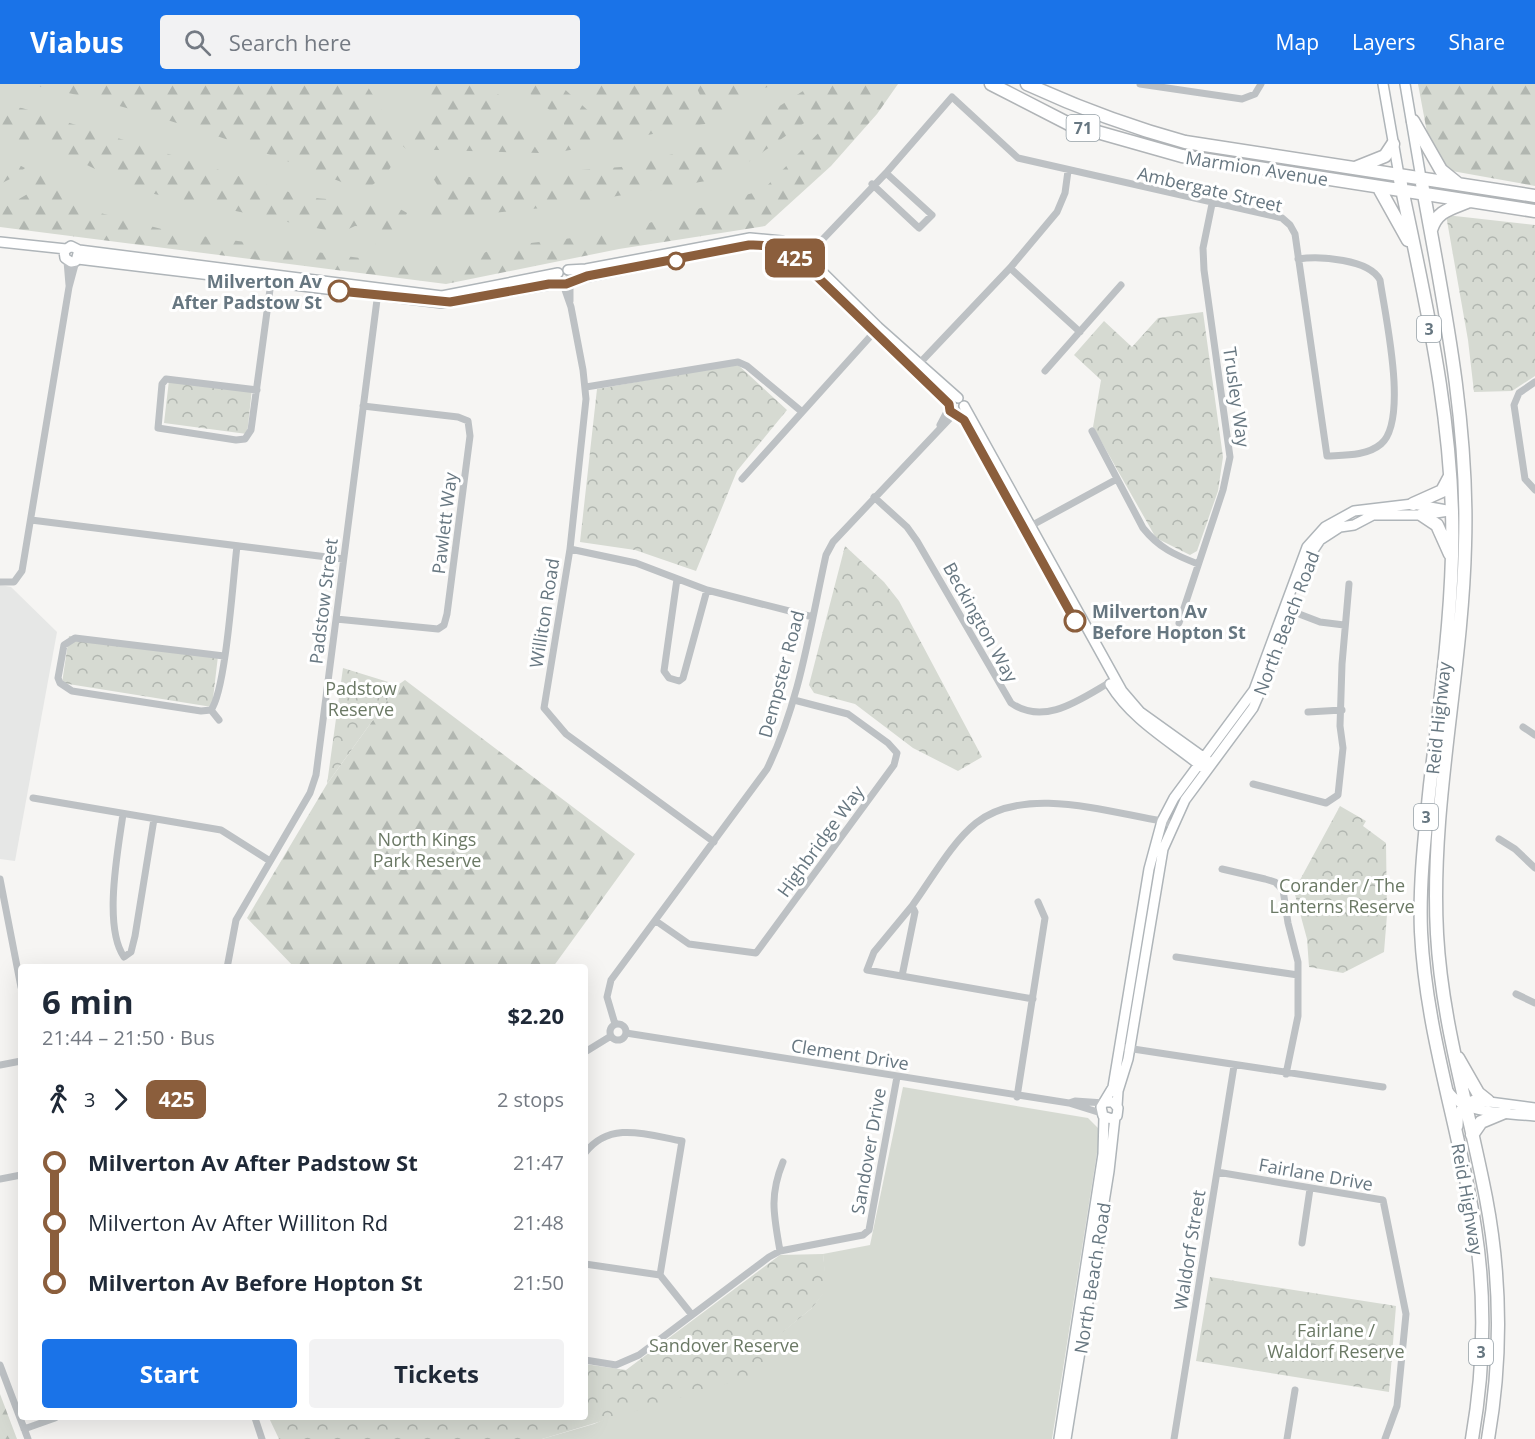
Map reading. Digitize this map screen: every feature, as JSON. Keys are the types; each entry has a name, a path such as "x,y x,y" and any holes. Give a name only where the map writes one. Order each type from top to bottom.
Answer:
{"highway":[{"name":"Marmion Avenue","path":"991,84 1069,124 1182,156 1535,211"},
{"name":"Marmion Avenue","path":"1027,84 1075,106 1130,126 1185,142 1535,196"},
{"path":"1413,121 1441,170 1459,184"},
{"path":"1354,168 1385,156 1393,144"},
{"name":"Reid Highway","path":"1400,175 1448,441 1451,475 1452,557 1447,635 1422,858 1421,931 1427,999 1476,1231 1482,1290 1481,1362 1472,1439"},
{"name":"Reid Highway","path":"1421,178 1458,396 1464,456 1465,546 1461,623 1437,878 1439,961 1451,1047 1468,1104 1496,1266 1497,1365 1488,1439"},
{"path":"1379,188 1415,253"},
{"path":"1431,232 1435,218 1440,213 1468,201"},
{"path":"1464,456 1457,498 1452,511 1465,546"},
{"path":"1413,504 1442,491 1451,475"},
{"path":"1422,515 1437,525 1452,557"},
{"path":"1451,1047 1478,1093 1488,1101"},
{"path":"1472,1135 1484,1119 1505,1112"}],"main road":[{"path":"1383,84 1400,175"},
{"path":"1405,84 1421,178"},
{"path":"565,281 572,273 568,270 586,269 750,238 782,241 917,366 961,402 1112,681 1140,712 1205,764"},
{"path":"0,242 72,256"},
{"path":"0,248 450,302 756,245 774,246 804,259"},
{"path":"917,366 952,410 966,423 1029,527"},
{"path":"952,410 962,411 961,402"},
{"path":"952,410 961,402"},
{"name":"North Beach Road","path":"1286,609 1301,556 1312,539 1325,526 1354,511 1413,504 1452,511"},
{"name":"North Beach Road","path":"1059,1439 1103,1154 1103,1115 1125,1048 1149,868 1162,821 1205,764 1254,690 1308,558 1326,534 1373,515 1422,515 1452,511"},
{"name":"North Beach Road","path":"1066,1439 1109,1171 1115,1118 1119,1111 1118,1091 1160,861 1172,825 1205,764"},
{"path":"1444,1086 1455,1100 1505,1112 1535,1116"},
{"path":"1458,1144 1458,1117 1468,1104 1488,1101 1535,1108"},
{"path":"1106,1102 1113,1102 1117,1106"},
{"path":"1103,1115 1115,1118"}],"street":[{"path":"1140,84 1242,99 1255,94 1261,84"},
{"name":"Ambergate Street","path":"886,173 952,97 1018,158 1212,204 1282,218 1295,234 1327,456 1369,451 1382,443 1391,429 1395,382 1380,280 1370,268 1329,258 1299,259"},
{"path":"917,366 1010,268 1057,212 1065,193 1068,171"},
{"path":"804,259 872,184 886,173 932,215 919,228 872,184"},
{"name":"Trusley Way","path":"1179,623 1223,490 1230,457 1204,270 1203,248 1212,204"},
{"path":"0,582 14,582 22,571 69,287 72,256"},
{"path":"1010,268 1080,332"},
{"path":"257,390 166,379 162,384 158,428 228,439 245,439 251,430 257,390 272,279"},
{"name":"Williton Road","path":"565,281 586,387 570,549 544,708 566,734 714,842"},
{"path":"1045,371 1121,285"},
{"name":"Padstow Street","path":"228,964 236,920 310,793 316,775 378,292"},
{"path":"742,479 876,329"},
{"path":"586,387 738,362 747,366 801,411"},
{"path":"1535,382 1519,393 1514,405 1524,479 1535,490"},
{"name":"Pawlett Way","path":"336,619 438,629 444,625 458,534 470,436 468,421 458,417 363,406"},
{"name":"Dempster Road","path":"615,1024 607,997 611,980 767,769 794,700 826,555 833,542 952,410"},
{"path":"1092,430 1143,528 1153,541 1169,553 1198,564"},
{"path":"1029,527 1117,479"},
{"name":"Beckington Way","path":"874,497 907,526 917,541 1011,703 1028,712 1054,711 1112,681"},
{"path":"31,519 343,559"},
{"path":"212,710 217,702 237,546"},
{"path":"570,549 636,562 707,590 813,617"},
{"path":"677,579 664,671 669,678 679,681 683,678 707,590"},
{"path":"1253,784 1316,802 1326,803 1335,799 1340,783 1343,748 1340,726 1344,625 1349,584"},
{"path":"1286,609 1320,622 1344,625"},
{"path":"212,710 201,711 72,691 60,683 62,651 68,640 83,638 224,656"},
{"name":"Highbridge Way","path":"656,921 689,944 756,952 894,765 897,753 888,742 848,714 794,700"},
{"path":"212,710 219,720"},
{"path":"1308,712 1342,710"},
{"path":"1522,727 1535,735"},
{"path":"33,798 221,831 270,861"},
{"path":"1033,999 867,970 874,952 912,906 967,832 988,815 1011,805 1053,804 1162,821 1172,825"},
{"path":"123,814 112,896 119,948 124,957 131,952 135,936 153,819"},
{"path":"1499,839 1515,849 1535,868"},
{"path":"1222,869 1275,882 1283,890 1288,923 1298,962 1298,1016 1286,1074"},
{"path":"0,879 18,972"},
{"path":"1017,1097 1045,918 1038,902"},
{"path":"902,976 915,912 912,906"},
{"path":"1176,957 1298,975"},
{"path":"1516,994 1535,1003"},
{"path":"611,1036 610,1031 615,1024 622,1024 626,1033"},
{"name":"Clement Drive","path":"588,1050 611,1036 620,1040 626,1033 1017,1097 1069,1103 1106,1102"},
{"path":"1125,1048 1383,1088"},
{"path":"0,1065 18,1062"},
{"name":"Waldorf Street","path":"1174,1439 1234,1066"},
{"name":"Sandover Drive","path":"588,1360 616,1365 639,1355 780,1251 863,1235 869,1230 897,1077"},
{"name":"Clement Drive","path":"1069,1103 1103,1115"},
{"path":"588,1151 613,1134 625,1130 682,1141 660,1275"},
{"path":"780,1251 772,1200 783,1162"},
{"name":"Fairlane Drive","path":"1217,1172 1383,1200 1406,1314 1397,1406 1385,1439"},
{"path":"0,1179 18,1176"},
{"path":"1302,1244 1310,1189"},
{"path":"588,1264 660,1275 692,1315"},
{"path":"0,1365 18,1413"},
{"path":"1287,1439 1295,1390"},
{"path":"21,1420 28,1439"},
{"path":"24,1429 49,1420"},
{"path":"256,1420 262,1439"}],"shaded area":[{"path":"0,585 11,587 57,632 15,861 0,859"}],"green space":[{"path":"0,84 883,84 763,213 446,277 0,219"},
{"path":"28,84 366,84 382,111 391,133 394,143 392,164 384,176 364,191 199,130 114,104"},
{"path":"420,84 479,84 503,97 539,153 406,149 395,138 434,103"},
{"path":"518,84 559,84 594,116 604,109 603,103 582,84 681,84 688,102 699,108 704,104 695,84 800,84 787,92 772,86 760,89 715,122 549,154 543,144 543,138 553,129 564,129 564,122"},
{"path":"814,84 860,84 750,161 706,181 552,207 440,218 429,223 418,218 414,213 416,206 426,200 439,199 443,194 433,178 433,173 438,170 474,178 621,167 725,141"},
{"path":"866,84 898,84 877,114 831,166 765,226 619,249 446,284 0,227 0,206 5,207 31,192 35,174 47,169 58,174 71,197 85,209 173,232 367,259 450,267 498,247 614,233 763,190"},
{"path":"1418,84 1535,84 1535,186 1452,171 1441,162 1429,143"},
{"path":"0,106 22,108 302,196 386,205 407,213 392,245 381,248 376,245 374,227 355,226 340,233 140,191 44,144 0,141"},
{"path":"0,155 25,168 16,176 0,184"},
{"path":"1446,215 1535,225 1535,376 1512,391 1474,392 1468,340"},
{"path":"1203,312 1223,457 1218,491 1197,551 1190,555 1156,538 1093,427 1101,380 1074,355 1104,321 1132,347 1158,318"},
{"path":"737,364 787,410 737,471 696,571 635,550 580,542 597,389"},
{"path":"169,380 252,389 247,434 164,423"},
{"path":"845,546 884,582 899,601 982,757 958,771 913,748 855,704 814,693 809,685"},
{"path":"69,636 218,656 212,707 62,683"},
{"name":"Padstow Reserve","path":"343,668 398,685 327,784"},
{"name":"North Kings Park Reserve","path":"405,680 635,854 555,964 291,964 247,918 327,784 398,685"},
{"name":"Corander / The Lanterns Reserve","path":"1340,806 1366,821 1363,826 1386,843 1387,915 1384,952 1343,973 1309,967 1307,939 1294,891"},
{"path":"903,1087 1088,1118 1098,1128 1099,1140 1052,1439 542,1439 594,1424 765,1346 812,1308 826,1289 823,1254 870,1245"},
{"name":"Sandover Reserve","path":"823,1254 827,1289 812,1308 766,1346 765,1372 542,1439 279,1439 270,1420 588,1420 588,1364 626,1370 780,1255"},
{"name":"Fairlane / Waldorf Reserve","path":"1210,1277 1396,1306 1389,1392 1196,1361"},
{"path":"0,1394 17,1439 0,1439"}],"bus line":[{"name":"425","path":"339,291 450,302 549,284 566,284 587,276 749,245 774,246 802,262 943,396 949,404 950,411 964,420 1075,621"}],"place":[{"name":"Milverton Av After Padstow St","path":"339,291"},
{"name":"Milverton Av Before Hopton St","path":"1075,621"}]}
